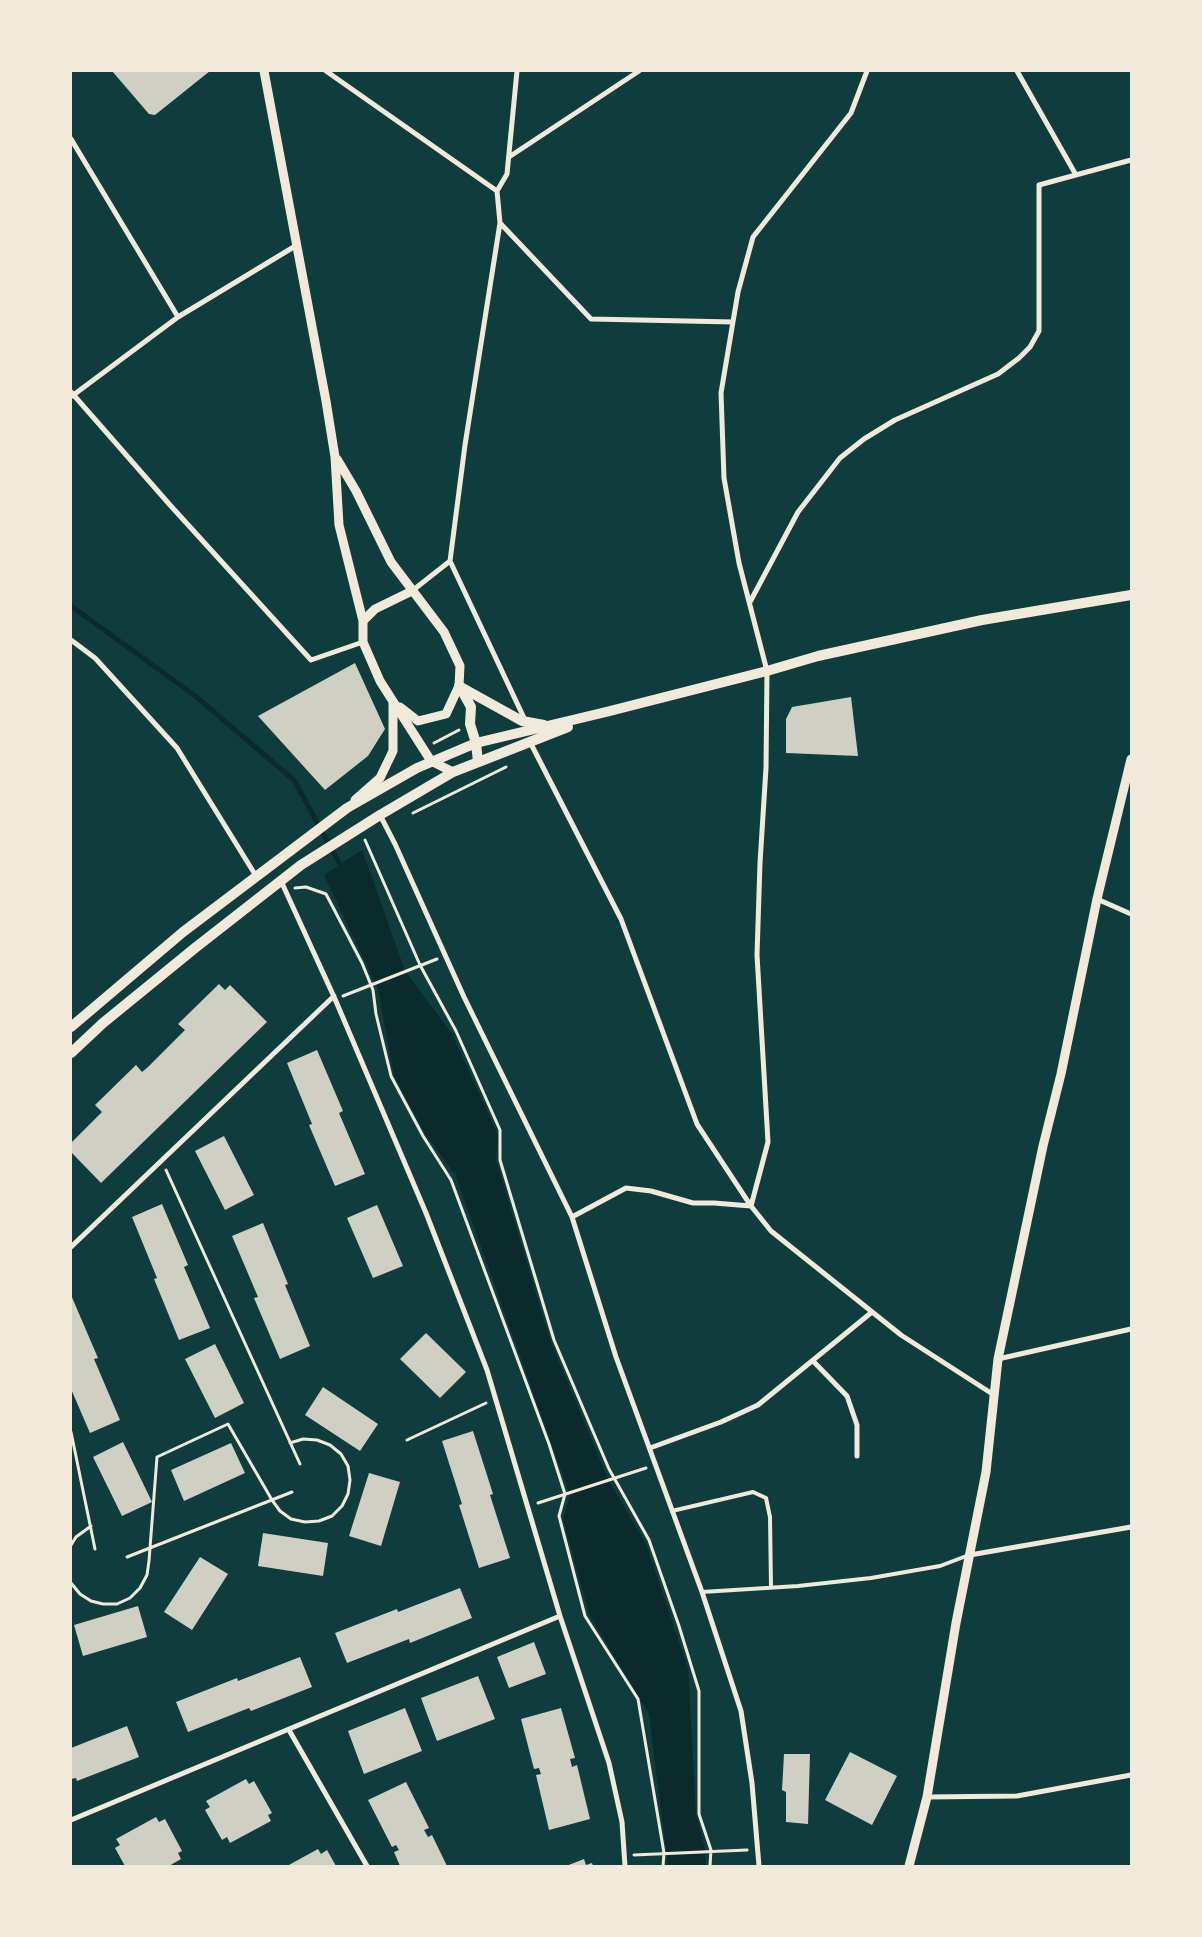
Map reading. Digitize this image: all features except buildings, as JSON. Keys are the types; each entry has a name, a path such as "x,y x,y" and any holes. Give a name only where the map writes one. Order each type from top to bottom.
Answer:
{"main road":[{"path":"71,1027 183,932 346,808 432,761 476,743 552,726 767,671 818,656 982,620 1131,595"},
{"path":"460,686 526,722 552,726"},
{"path":"460,686 471,707 470,724 476,743 478,762"},
{"path":"71,1053 103,1023 281,880 360,827 453,772 606,712"}],"street":[{"path":"264,71 335,457 339,526 363,621 363,642 380,681 423,749 432,761 453,772"},
{"path":"326,71 497,191"},
{"path":"517,71 507,174 497,191 500,223 465,445 450,561 526,722"},
{"path":"509,157 638,71"},
{"path":"751,1206 768,1142 757,955 766,768 767,671 739,563 724,478 720,393 738,292 753,237 851,113 867,71"},
{"path":"1017,71 1076,175"},
{"path":"71,139 178,317"},
{"path":"750,602 798,512 840,458 864,439 895,420 998,374 1030,347 1039,331 1039,185 1131,160"},
{"path":"500,223 591,319 733,322"},
{"path":"297,246 178,317 72,394 311,660 363,642"},
{"path":"335,457 356,491 391,562 444,632 460,666 460,686 446,714 418,721 393,702"},
{"path":"363,621 374,609 412,591 450,561"},
{"path":"71,640 95,658 178,748 256,876"},
{"path":"346,808 380,778 393,751 393,702"},
{"path":"530,742 621,919 697,1124 751,1206 771,1232 900,1335 994,1395"},
{"path":"909,1866 927,1797 956,1623 986,1472 998,1359 1043,1146 1061,1074 1097,899 1131,759"},
{"path":"380,815 572,1217 616,1357 702,1592 741,1712 752,1783 759,1866"},
{"path":"281,880 335,998 426,1214 487,1370 560,1616 609,1763 622,1822 625,1866"},
{"path":"1097,899 1131,914"},
{"path":"71,1248 335,998"},
{"path":"572,1217 626,1188 651,1191 693,1203 751,1206"},
{"path":"650,1448 720,1422 758,1405 872,1312"},
{"path":"998,1359 1131,1329"},
{"path":"813,1361 847,1396 857,1424 857,1456"},
{"path":"970,1555 1131,1528"},
{"path":"71,1820 560,1616"},
{"path":"289,1730 367,1866"},
{"path":"927,1797 1017,1796 1131,1775"}],"lane":[{"path":"672,1511 752,1492 766,1498 770,1517 772,1587"},
{"path":"702,1592 871,1578 940,1566 970,1555"}],"path":[{"path":"423,749 470,724"},
{"path":"410,814 514,764"},
{"path":"365,839 420,965 456,1031 500,1130 500,1160 554,1340 614,1478 649,1540 679,1626 699,1691 700,1814 711,1850 710,1866"},
{"path":"293,888 306,887 326,894 362,963 371,985 391,1076 423,1136 451,1180 549,1444 565,1494 559,1516 585,1616 638,1699 664,1853 663,1866"},
{"path":"335,998 446,956"},
{"path":"162,1161 300,1464"},
{"path":"407,1440 495,1398"},
{"path":"71,1583 80,1594 90,1601 103,1604 117,1604 130,1598 140,1588 147,1575 157,1457 228,1424 280,1511 291,1519 305,1522 319,1521 332,1516 342,1506 348,1494 350,1480 348,1466 341,1454 330,1445 317,1440 303,1440 290,1443"},
{"path":"71,1432 96,1549"},
{"path":"528,1506 656,1465"},
{"path":"127,1557 292,1492"},
{"path":"71,1544 76,1537 91,1526"},
{"path":"625,1856 758,1849"}],"water":[{"path":"362,850 405,971 452,1034 498,1135 496,1160 550,1340 609,1481 646,1544 688,1668 696,1814 706,1853 705,1866 668,1866 649,1714 589,1614 563,1519 570,1496 455,1174 425,1134 394,1076 378,989 324,875"}],"waterway":[{"path":"71,606 194,695 294,780 343,870"}]}
